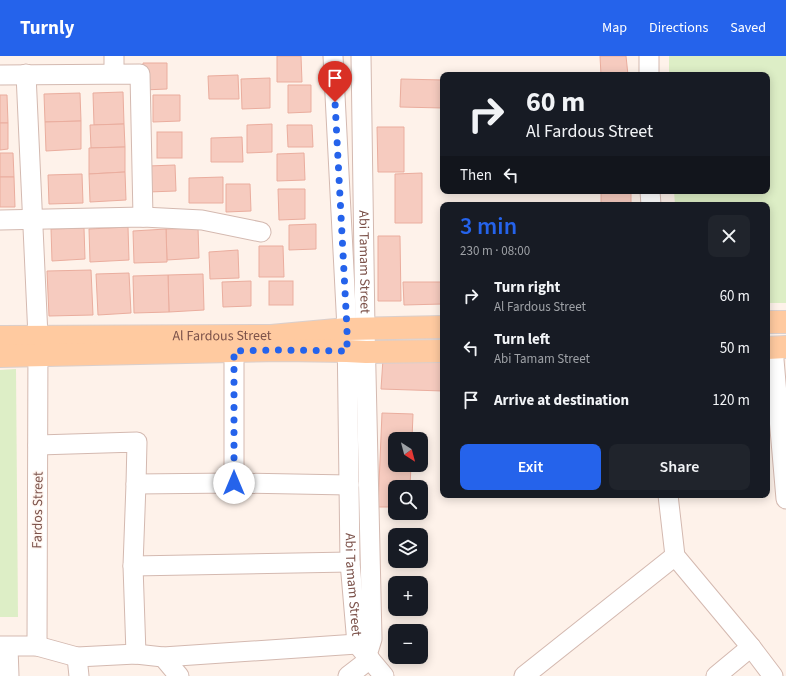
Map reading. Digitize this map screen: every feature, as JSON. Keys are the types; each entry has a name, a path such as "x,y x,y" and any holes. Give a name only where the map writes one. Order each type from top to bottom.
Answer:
{"main road":[{"path":"770,322 786,322"},
{"name":"Al Fardous Street","path":"0,356 39,346 271,336 356,329 440,328"},
{"name":"Al Fardous Street","path":"0,337 39,346 234,351 440,351"}],"street":[{"name":"Abi Tamam Street","path":"333,56 356,329"},
{"name":"Abi Tamam Street","path":"361,56 356,352 367,649"},
{"path":"648,56 649,72"},
{"path":"0,75 26,74 114,65 140,74 143,217"},
{"name":"Fardos Street","path":"26,74 39,346 36,646"},
{"path":"0,220 143,217 202,220 261,232"},
{"path":"775,348 786,499"},
{"path":"234,351 234,483"},
{"name":"Abi Tamam Street","path":"356,352 349,485 350,562 367,649"},
{"path":"38,445 137,442 133,566 136,654"},
{"path":"136,484 234,483 349,485"},
{"path":"668,498 675,556 751,647 773,676"},
{"path":"526,675 675,556"},
{"path":"133,566 350,562"},
{"path":"9,676 4,646 36,646 77,658 136,654 163,657 367,649"},
{"path":"716,676 751,647"},
{"path":"348,676 367,649"},
{"path":"367,649 384,676"},
{"path":"163,657 179,676"},
{"path":"77,658 79,676"}],"green space":[{"path":"669,56 786,56 786,303 770,303 770,202 675,202 674,194 770,194 770,72 669,72"},
{"path":"16,369 18,617 0,617 0,370"}],"building":[{"path":"277,56 301,56 302,82 277,82"},
{"path":"600,56 626,56 628,72 601,72"},
{"path":"143,63 167,63 167,89 143,90"},
{"path":"238,75 239,99 209,99 208,76"},
{"path":"270,78 270,108 242,109 241,79"},
{"path":"401,79 440,80 440,108 400,107"},
{"path":"288,85 311,85 311,112 288,113"},
{"path":"123,92 124,124 94,125 93,93"},
{"path":"80,93 81,121 45,122 44,94"},
{"path":"0,95 7,95 8,123 0,123"},
{"path":"153,95 180,95 180,121 153,122"},
{"path":"81,121 81,149 46,151 45,122"},
{"path":"0,123 8,123 8,149 0,150"},
{"path":"124,124 125,147 91,148 90,125"},
{"path":"272,124 272,152 247,153 247,125"},
{"path":"287,125 312,125 313,147 288,147"},
{"path":"377,127 404,127 404,172 378,172"},
{"path":"157,132 182,132 182,158 157,158"},
{"path":"242,137 243,162 211,162 211,138"},
{"path":"125,147 125,172 89,174 89,148"},
{"path":"0,153 13,153 14,177 0,177"},
{"path":"304,153 305,180 277,181 277,154"},
{"path":"175,165 176,191 148,192 148,166"},
{"path":"125,172 126,200 90,202 89,174"},
{"path":"422,173 422,223 395,223 395,174"},
{"path":"82,174 83,203 49,204 48,175"},
{"path":"0,177 14,177 15,207 0,207"},
{"path":"223,177 223,203 189,203 189,178"},
{"path":"226,184 250,184 251,211 226,212"},
{"path":"278,189 305,189 305,219 279,220"},
{"path":"601,194 631,194 631,202 601,202"},
{"path":"316,224 316,249 289,250 289,225"},
{"path":"128,227 129,260 90,262 89,229"},
{"path":"84,228 85,259 52,261 51,229"},
{"path":"198,228 199,258 167,260 166,229"},
{"path":"166,229 167,262 134,263 133,231"},
{"path":"378,236 400,236 401,301 378,301"},
{"path":"259,246 283,246 284,277 259,277"},
{"path":"238,250 239,278 210,279 209,252"},
{"path":"91,270 93,315 49,316 47,271"},
{"path":"129,273 131,313 98,315 96,274"},
{"path":"203,274 204,310 169,312 168,275"},
{"path":"168,275 169,312 134,313 133,276"},
{"path":"251,281 251,306 223,307 222,282"},
{"path":"269,281 293,281 293,305 269,305"},
{"path":"403,282 440,282 440,304 404,305"},
{"path":"383,359 440,361 440,391 381,389"},
{"path":"382,413 413,414 412,432 388,432 388,472 411,472 410,480 388,480 388,507 378,507"}],"route":[{"path":"234,483 234,351 347,351 335,102"}]}
